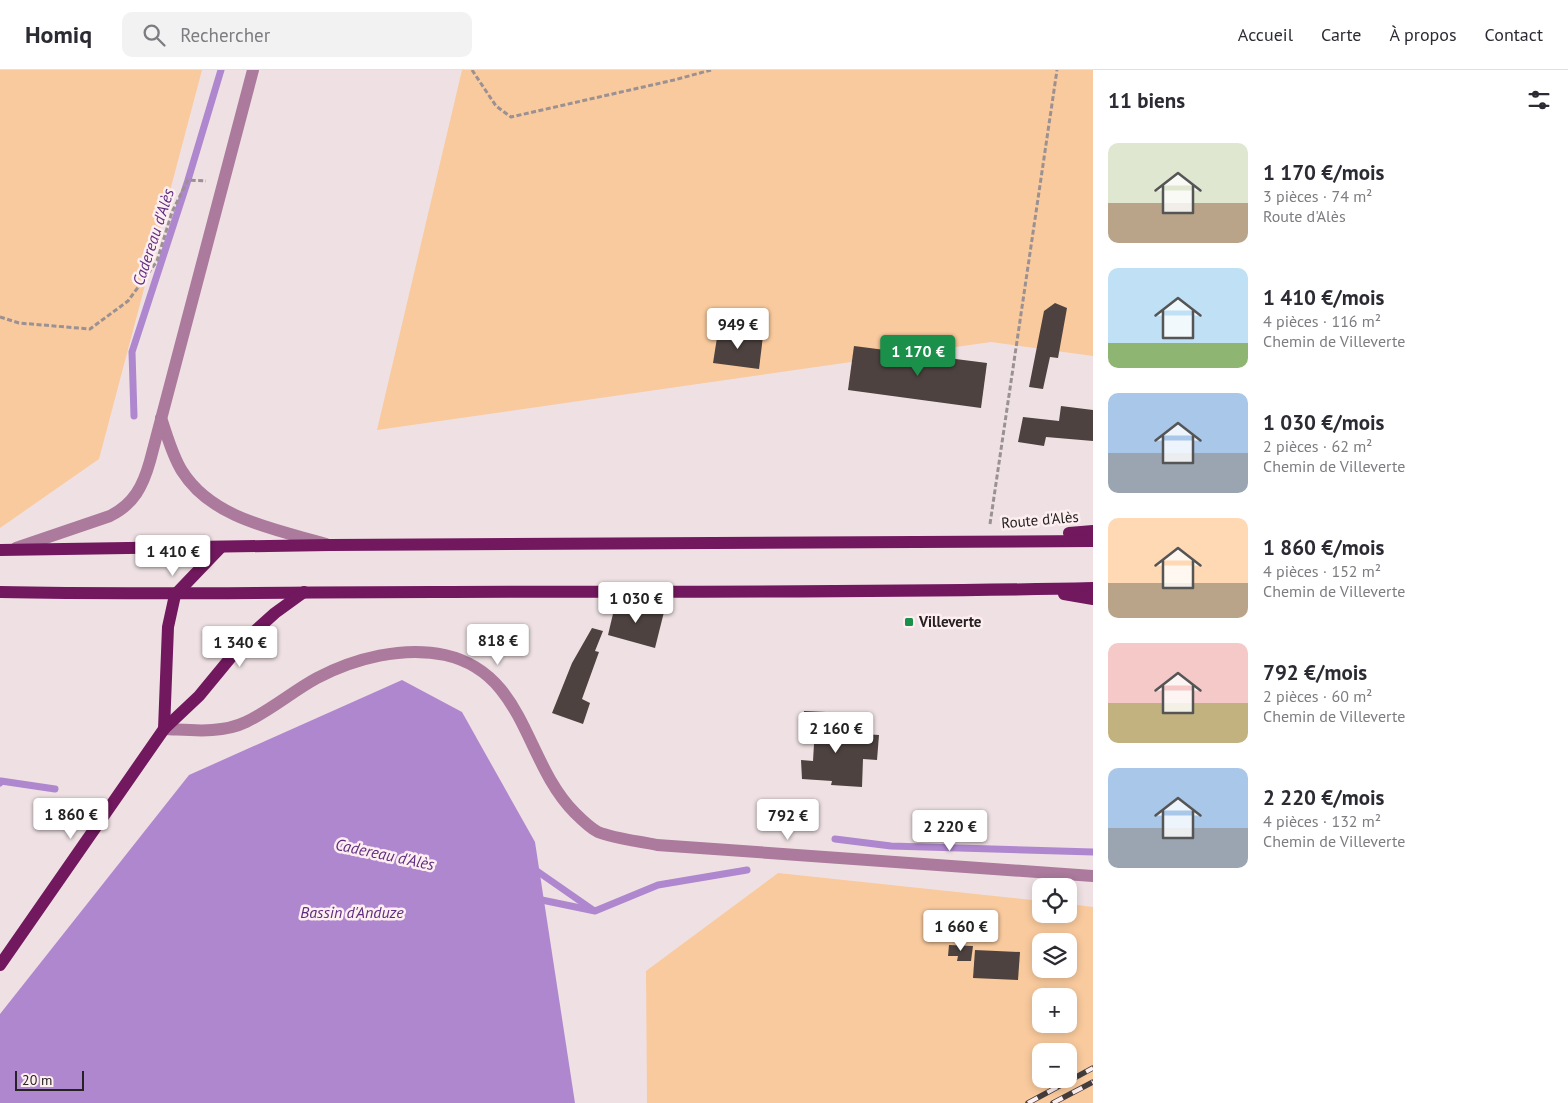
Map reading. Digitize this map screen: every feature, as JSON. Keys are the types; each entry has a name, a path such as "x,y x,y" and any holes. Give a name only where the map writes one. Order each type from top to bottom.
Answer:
{"main road":[{"name":"Route d'Alès","path":"989,540 1093,531"},
{"path":"0,550 330,545 989,540 1093,541"},
{"path":"164,729 168,627 175,595 220,548"},
{"path":"0,592 175,595 304,592 1093,588"},
{"path":"1032,589 1093,599"},
{"path":"0,965 164,729 199,696 246,639 275,613 304,592"}],"street":[{"path":"14,549 121,511 132,501 145,478 254,70"},
{"path":"162,418 173,453 182,471 210,502 244,519 330,545"},
{"path":"164,729 208,731 245,723 318,678 355,662 403,652 427,652 446,655 470,663 490,676 516,709 552,785 568,806 597,832 657,845 1093,876"}],"path":[{"path":"472,70 496,106 511,116 711,70"},
{"path":"989,540 991,509 1057,70"},
{"path":"0,317 19,323 90,329 128,301 157,260 172,212 188,180 224,182"}],"shaded area":[{"path":"0,70 202,70 99,459 0,528"},
{"path":"462,70 1093,70 1093,356 991,342 377,430"},
{"path":"778,873 1032,900 1032,923 1077,923 1077,905 1093,907 1093,1103 647,1103 646,971"}],"water":[{"name":"Bassin d'Anduze","path":"402,680 462,712 535,842 575,1103 0,1103 0,1014 189,775"}],"building":[{"path":"1055,303 1067,308 1058,358 1050,357 1043,389 1029,387 1044,311"},
{"path":"718,331 763,336 759,369 713,363"},
{"path":"854,346 987,363 981,408 848,390"},
{"path":"1061,406 1093,410 1093,441 1046,437 1044,446 1018,442 1023,417 1059,421"},
{"path":"616,601 664,612 655,648 608,635"},
{"path":"592,628 603,631 595,651 599,652 582,699 590,703 583,724 552,713 572,663"},
{"path":"804,711 826,712 824,740 847,741 848,733 879,735 877,760 863,759 862,787 831,785 832,781 802,779 801,760 813,761 814,744 802,743"},
{"path":"949,945 973,946 971,961 957,961 958,956 948,956"},
{"path":"975,950 1020,952 1018,980 973,978"}],"waterway":[{"name":"Cadereau d'Alès","path":"134,416 132,352 188,180 221,70"},
{"name":"Cadereau d'Alès","path":"0,783 1,781 55,789"},
{"name":"Cadereau d'Alès","path":"835,839 891,846 1093,852"},
{"name":"Cadereau d'Alès","path":"534,869 593,910"},
{"name":"Cadereau d'Alès","path":"537,899 595,911 658,885 747,870"}],"railway":[{"path":"1028,1103 1093,1068"},
{"path":"1053,1103 1093,1082"}],"place":[{"name":"Villeverte","path":"909,622"}]}
